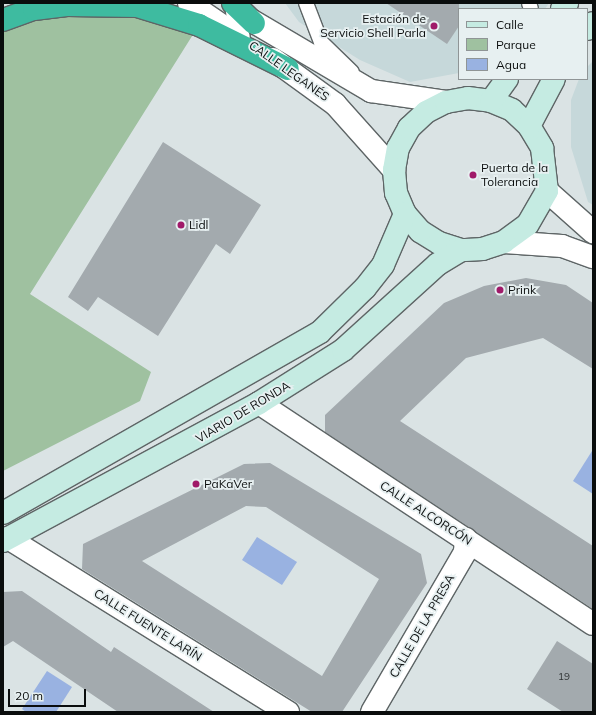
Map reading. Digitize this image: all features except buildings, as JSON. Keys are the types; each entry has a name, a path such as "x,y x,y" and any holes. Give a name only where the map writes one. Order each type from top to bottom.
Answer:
{"highway":[{"path":"233,3 254,23"},
{"path":"3,20 34,9 67,5 137,6 198,25 288,69"}],"main road":[{"path":"491,101 506,80"},
{"path":"529,126 553,80"},
{"name":"CALLE LEGANÉS","path":"468,98 491,101 512,110 529,126 542,148 547,191 527,225 504,242 483,249 461,250 439,244 420,231 405,214 396,193 394,170 398,148 409,128 426,112 446,102 468,98"},
{"path":"3,513 320,332 366,288 383,265 405,214"},
{"name":"VIARIO DE RONDA","path":"5,539 259,403 343,350 438,264 461,250"}],"street":[{"name":"CALLE LEGANÉS","path":"189,3 288,69 335,104 394,170"},
{"name":"CALLE LEGANÉS","path":"223,3 254,23 371,91 446,102"},
{"path":"547,191 593,232"},
{"name":"CALLE LEGANÉS","path":"504,242 562,246 593,257"},
{"name":"CALLE ALCORCÓN","path":"259,403 593,624"},
{"name":"CALLE FUENTE LARÍN","path":"5,539 288,712"},
{"name":"CALLE DE LA PRESA","path":"372,712 465,552 466,539"}],"lane":[{"path":"306,3 321,42 371,91"}],"shaded area":[{"path":"285,3 549,3 546,8 458,8 458,73 410,82 360,60 299,22"},
{"path":"593,61 593,205 588,202 571,147 571,100 579,80 588,80 588,66"}],"green space":[{"path":"67,5 199,25 30,294 151,372 140,401 3,471 3,20"}],"water":[{"path":"593,451 593,494 573,481"},
{"path":"257,537 297,562 282,585 242,560"},
{"path":"47,671 72,687 56,712 26,712 22,709"}],"place":[{"name":"Estación de Servicio Shell Parla","path":"434,26"},
{"name":"Puerta de la Tolerancia","path":"473,175"},
{"name":"Lidl","path":"181,225"},
{"name":"Prink","path":"500,290"},
{"name":"PaKaVer","path":"196,484"}]}
